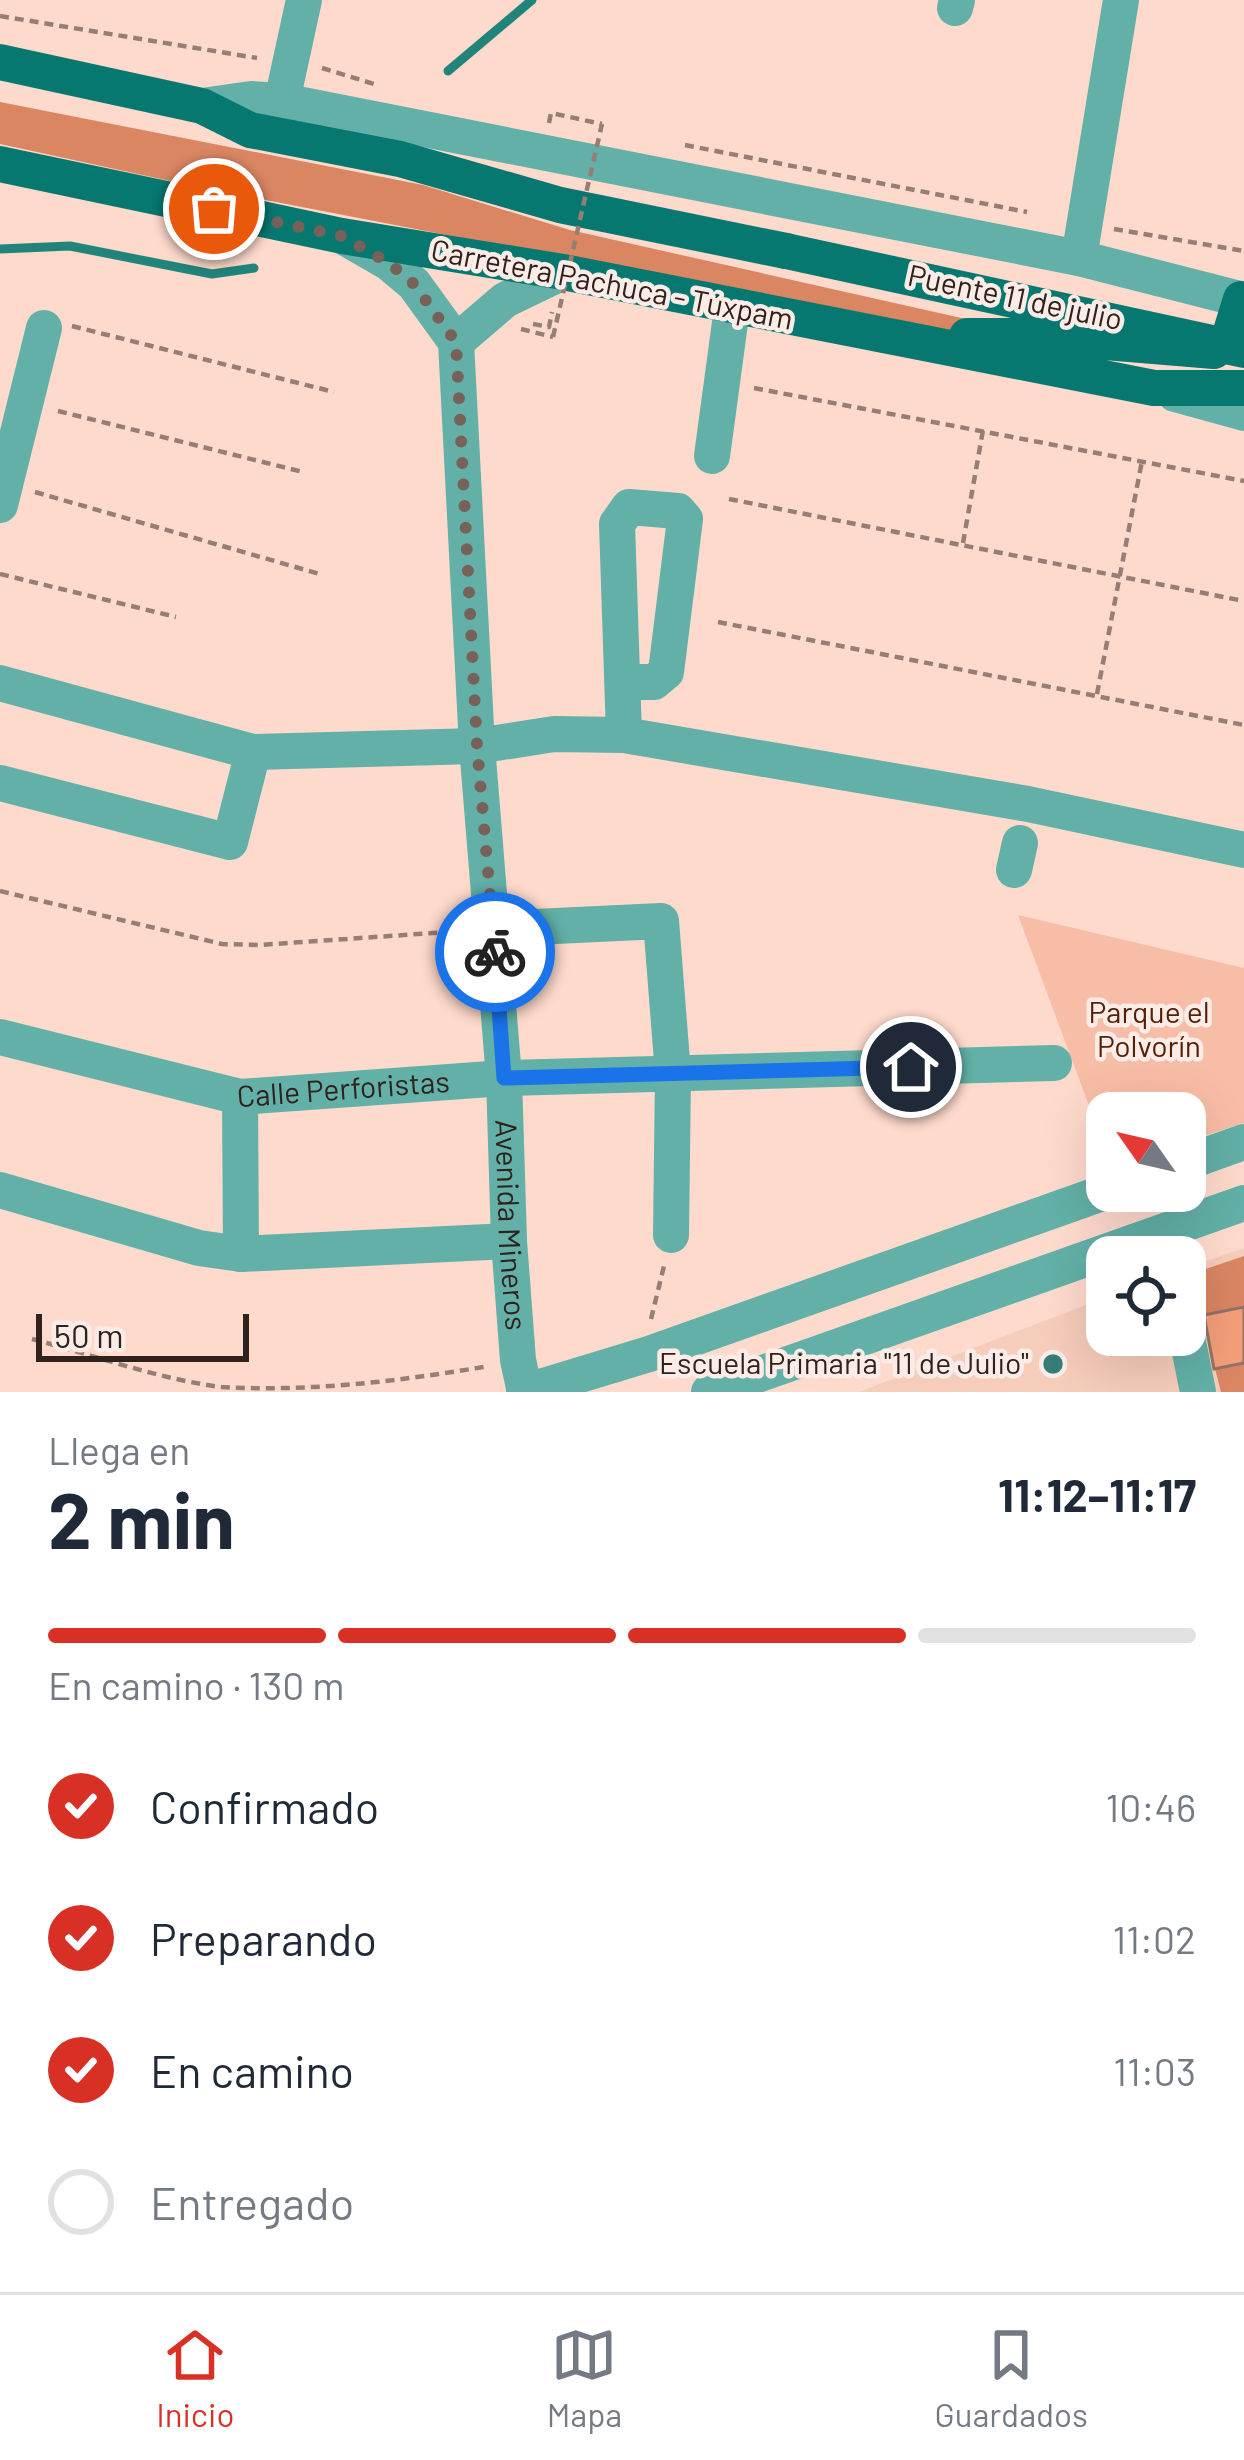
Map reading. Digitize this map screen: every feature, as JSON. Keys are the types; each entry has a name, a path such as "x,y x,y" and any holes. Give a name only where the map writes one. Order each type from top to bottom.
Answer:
{"main road":[{"path":"0,62 202,106"},
{"name":"Puente 11 de julio","path":"202,106 250,130 400,159 560,205 1244,350"},
{"name":"Carretera Pachuca - Túxpam","path":"0,164 342,236 563,272 1154,388 1244,388"},
{"path":"891,336 1033,336 1214,351 1228,338 1242,299"}],"street":[{"path":"282,100 304,0"},
{"path":"1079,258 1121,0"},
{"path":"202,106 282,100 1079,258 1242,299"},
{"path":"342,236 389,263 414,284 456,342 505,300 563,272"},
{"path":"712,456 732,308"},
{"path":"2,494 44,328"},
{"name":"Avenida Mineros","path":"456,342 477,746 504,1078 509,1241 523,1381"},
{"name":"Carretera Pachuca - Túxpam","path":"1154,388 1244,413"},
{"path":"623,682 654,682 666,672 685,519 678,511 629,507 617,524 624,736"},
{"path":"0,683 254,752 477,746 554,734 624,736 1017,855 1244,850"},
{"path":"0,783 230,842 254,752"},
{"path":"493,928 661,921 673,1074 671,1235"},
{"name":"Calle Perforistas","path":"0,1037 240,1096 504,1078 1054,1063"},
{"path":"240,1096 241,1254"},
{"path":"1206,1156 1244,1142"},
{"path":"0,1190 199,1248 241,1254 509,1241"},
{"path":"523,1381 649,1354 1086,1199"},
{"path":"1184,1236 1244,1203"},
{"path":"709,1392 855,1338 1086,1268"},
{"path":"836,1286 855,1338"},
{"path":"1191,1356 1198,1392"}],"path":[{"path":"549,327 522,322 521,331 553,337 602,124 551,113"},
{"path":"44,328 73,326 334,392"},
{"path":"722,382 1244,481"},
{"path":"25,403 303,472"},
{"path":"962,544 983,430"},
{"path":"1097,694 1142,461"},
{"path":"2,494 323,575"},
{"path":"729,500 1244,601"},
{"path":"0,574 176,617"},
{"path":"718,622 1244,725"},
{"path":"0,891 221,944 493,928"},
{"path":"647,1334 671,1235"},
{"path":"32,1339 218,1387 523,1381"}],"shaded area":[{"path":"0,102 423,185 570,230 1024,332 937,330 193,186 0,144"},
{"name":"Escuela Primaria \"11 de Julio\"","path":"1244,1248 1244,1392 859,1392 1086,1305 1086,1356 1206,1356 1206,1261"},
{"path":"1244,1256 1244,1392 1221,1392 1206,1333 1206,1269"}],"green space":[{"name":"Parque el Polvorín","path":"1018,915 1244,968 1244,1123 1206,1135 1206,1092 1086,1092 1086,1098"}],"building":[{"path":"1244,1307 1244,1363 1214,1369 1206,1315"}],"waterway":[{"path":"448,71 532,0"},
{"path":"0,249 70,246 212,274 254,268"}],"way so far":[{"path":"214,209 342,236 389,263 414,284 456,342 477,746 495,952"}],"place":[{"name":"Escuela Primaria \"11 de Julio\"","path":"1053,1364"}],"route":[{"path":"495,952 504,1078 911,1067"}]}
